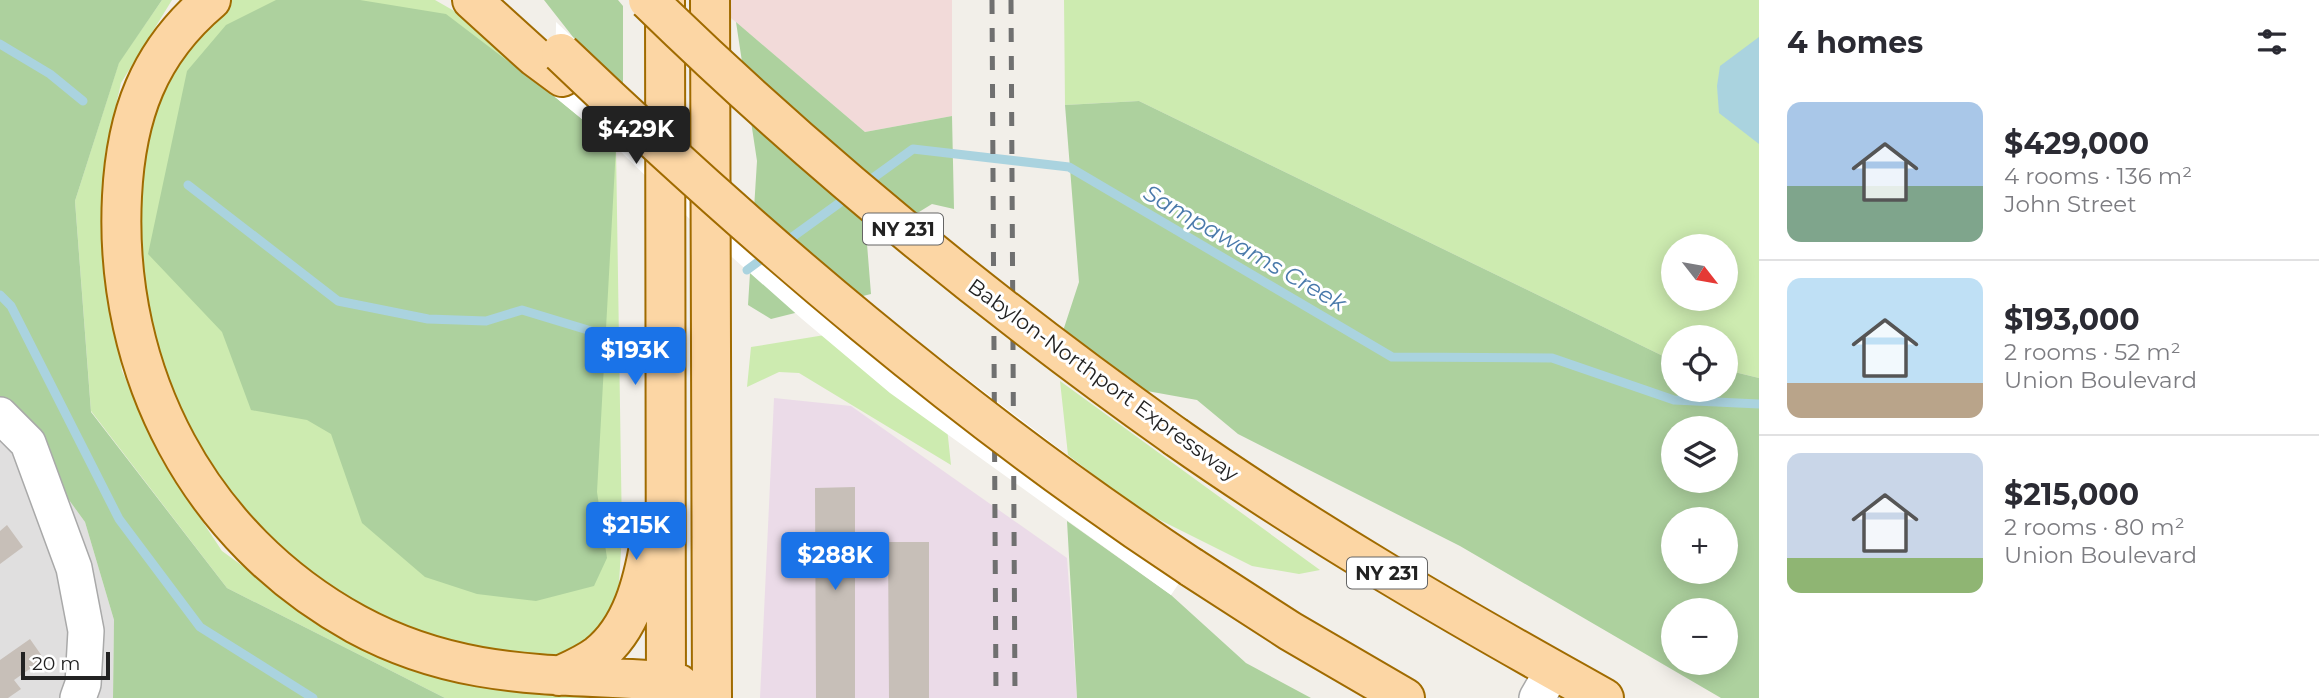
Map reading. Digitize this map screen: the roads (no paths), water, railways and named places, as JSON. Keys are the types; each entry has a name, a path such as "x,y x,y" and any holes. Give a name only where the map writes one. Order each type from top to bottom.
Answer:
{"main road":[{"path":"211,0 181,27 167,45 138,100 123,175 120,239 127,302 146,376 171,435 195,474 237,530 284,574 332,610 381,636 434,657 482,668 675,692 664,442 665,0"},
{"path":"472,0 535,57 562,65"},
{"path":"511,0 562,65 792,264 948,392 1040,462 1191,567 1290,631 1405,698"},
{"name":"Babylon-Northport Expressway","path":"648,0 742,89 892,220 1077,366 1176,437 1545,684 1604,698"},
{"path":"710,0 712,698"},
{"path":"559,676 597,655 612,642 632,609 650,544 664,442"}],"street":[{"path":"0,415 28,443 74,568 86,631 82,684 78,698"}],"water":[{"path":"1759,37 1759,144 1719,113 1717,86 1720,66"}],"waterway":[{"name":"Sampawams Creek","path":"0,44 50,74 83,101"},
{"name":"Sampawams Creek","path":"866,183 913,149 1069,167 1392,357 1552,358 1674,400 1759,404"},
{"name":"Sampawams Creek","path":"188,185 338,301 428,319 486,321 522,310 601,334"},
{"name":"Sampawams Creek","path":"784,243 849,196"},
{"name":"Sampawams Creek","path":"747,270 770,253"},
{"path":"0,295 11,306 119,519 200,627 313,698"}],"railway":[{"path":"992,0 996,698"},
{"path":"1011,0 1015,698"}]}
